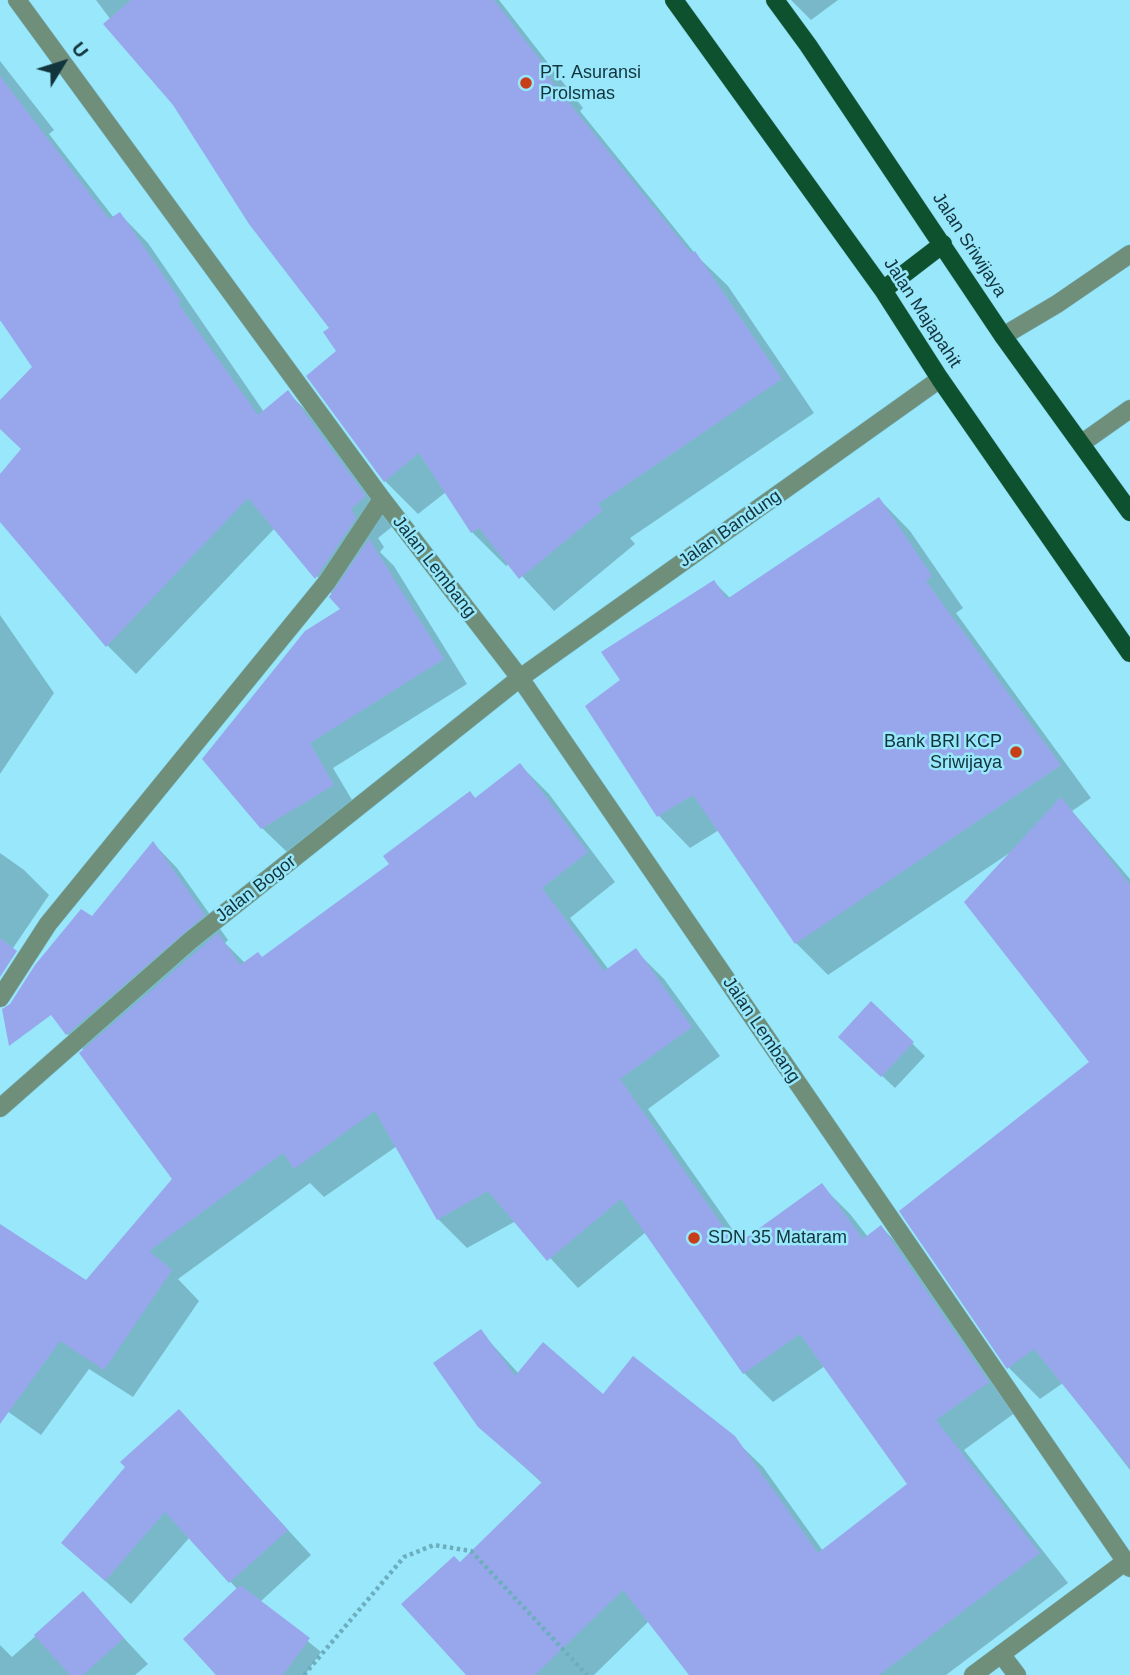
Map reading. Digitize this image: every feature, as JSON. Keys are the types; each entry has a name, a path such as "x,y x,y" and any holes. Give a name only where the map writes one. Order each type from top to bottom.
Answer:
{"main road":[{"name":"Jalan Majapahit","path":"674,0 883,290 940,379 1130,653"},
{"name":"Jalan Sriwijaya","path":"775,0 1003,336 1130,512"},
{"path":"883,290 943,244"}],"street":[{"name":"Jalan Lembang","path":"18,0 382,499 520,678 1127,1565"},
{"path":"1003,336 1057,304 1130,254"},
{"name":"Jalan Bandung","path":"520,678 940,379"},
{"path":"1082,443 1130,409"},
{"name":"Jalan Lembang","path":"0,998 48,924 327,582 382,499"},
{"name":"Jalan Bogor","path":"0,1108 191,940 520,678"},
{"path":"973,1675 1127,1565"},
{"path":"1001,1654 1017,1675"}],"path":[{"path":"304,1675 404,1556 434,1545 471,1551 587,1675"}],"building":[{"path":"131,0 494,0 551,74 547,76 691,253 695,251 782,379 598,504 603,510 519,579 479,528 471,533 419,453 384,482 306,376 336,351 323,332 329,328 249,224 173,105 103,24"},
{"path":"0,76 109,219 120,212 181,301 178,303 258,415 288,390 366,496 351,509 356,518 315,579 248,498 106,647 0,522 0,474 21,449 0,429 0,400 32,367 0,320"},
{"path":"879,497 932,576 926,581 1061,765 795,944 693,795 657,817 585,706 620,680 601,652 714,580 727,599"},
{"path":"369,539 444,659 310,743 334,785 261,829 202,759 305,631 340,609 329,597"},
{"path":"520,763 588,852 542,888 604,971 636,948 692,1027 620,1079 736,1245 822,1183 863,1239 881,1225 989,1382 936,1420 1040,1553 879,1675 689,1675 623,1590 535,1675 466,1675 401,1604 454,1556 460,1562 542,1482 478,1427 433,1363 481,1329 515,1376 543,1342 603,1394 633,1356 735,1436 818,1553 907,1484 800,1334 743,1374 621,1199 547,1261 488,1191 437,1220 375,1111 294,1169 283,1153 149,1251 172,1270 104,1370 60,1341 0,1424 0,1224 86,1280 172,1179 79,1053 218,933 240,965 258,952 262,957 389,864 383,856 470,791 475,798"},
{"path":"1061,797 1130,885 1130,1468 1034,1349 1007,1369 899,1211 1089,1062 964,902"},
{"path":"153,841 205,915 66,1035 51,1015 9,1046 2,1009 10,1004 35,965 81,909 92,916"},
{"path":"0,938 17,951 0,977"},
{"path":"871,1001 914,1042 881,1077 838,1037"},
{"path":"179,1409 288,1530 229,1583 165,1512 105,1581 61,1543 125,1467 120,1462"},
{"path":"240,1585 310,1638 283,1675 216,1675 183,1639"},
{"path":"83,1591 124,1638 83,1675 70,1675 34,1635"}],"place":[{"name":"PT. Asuransi Prolsmas","path":"526,83"},
{"name":"Bank BRI KCP Sriwijaya","path":"1016,752"},
{"name":"SDN 35 Mataram","path":"694,1238"}]}
